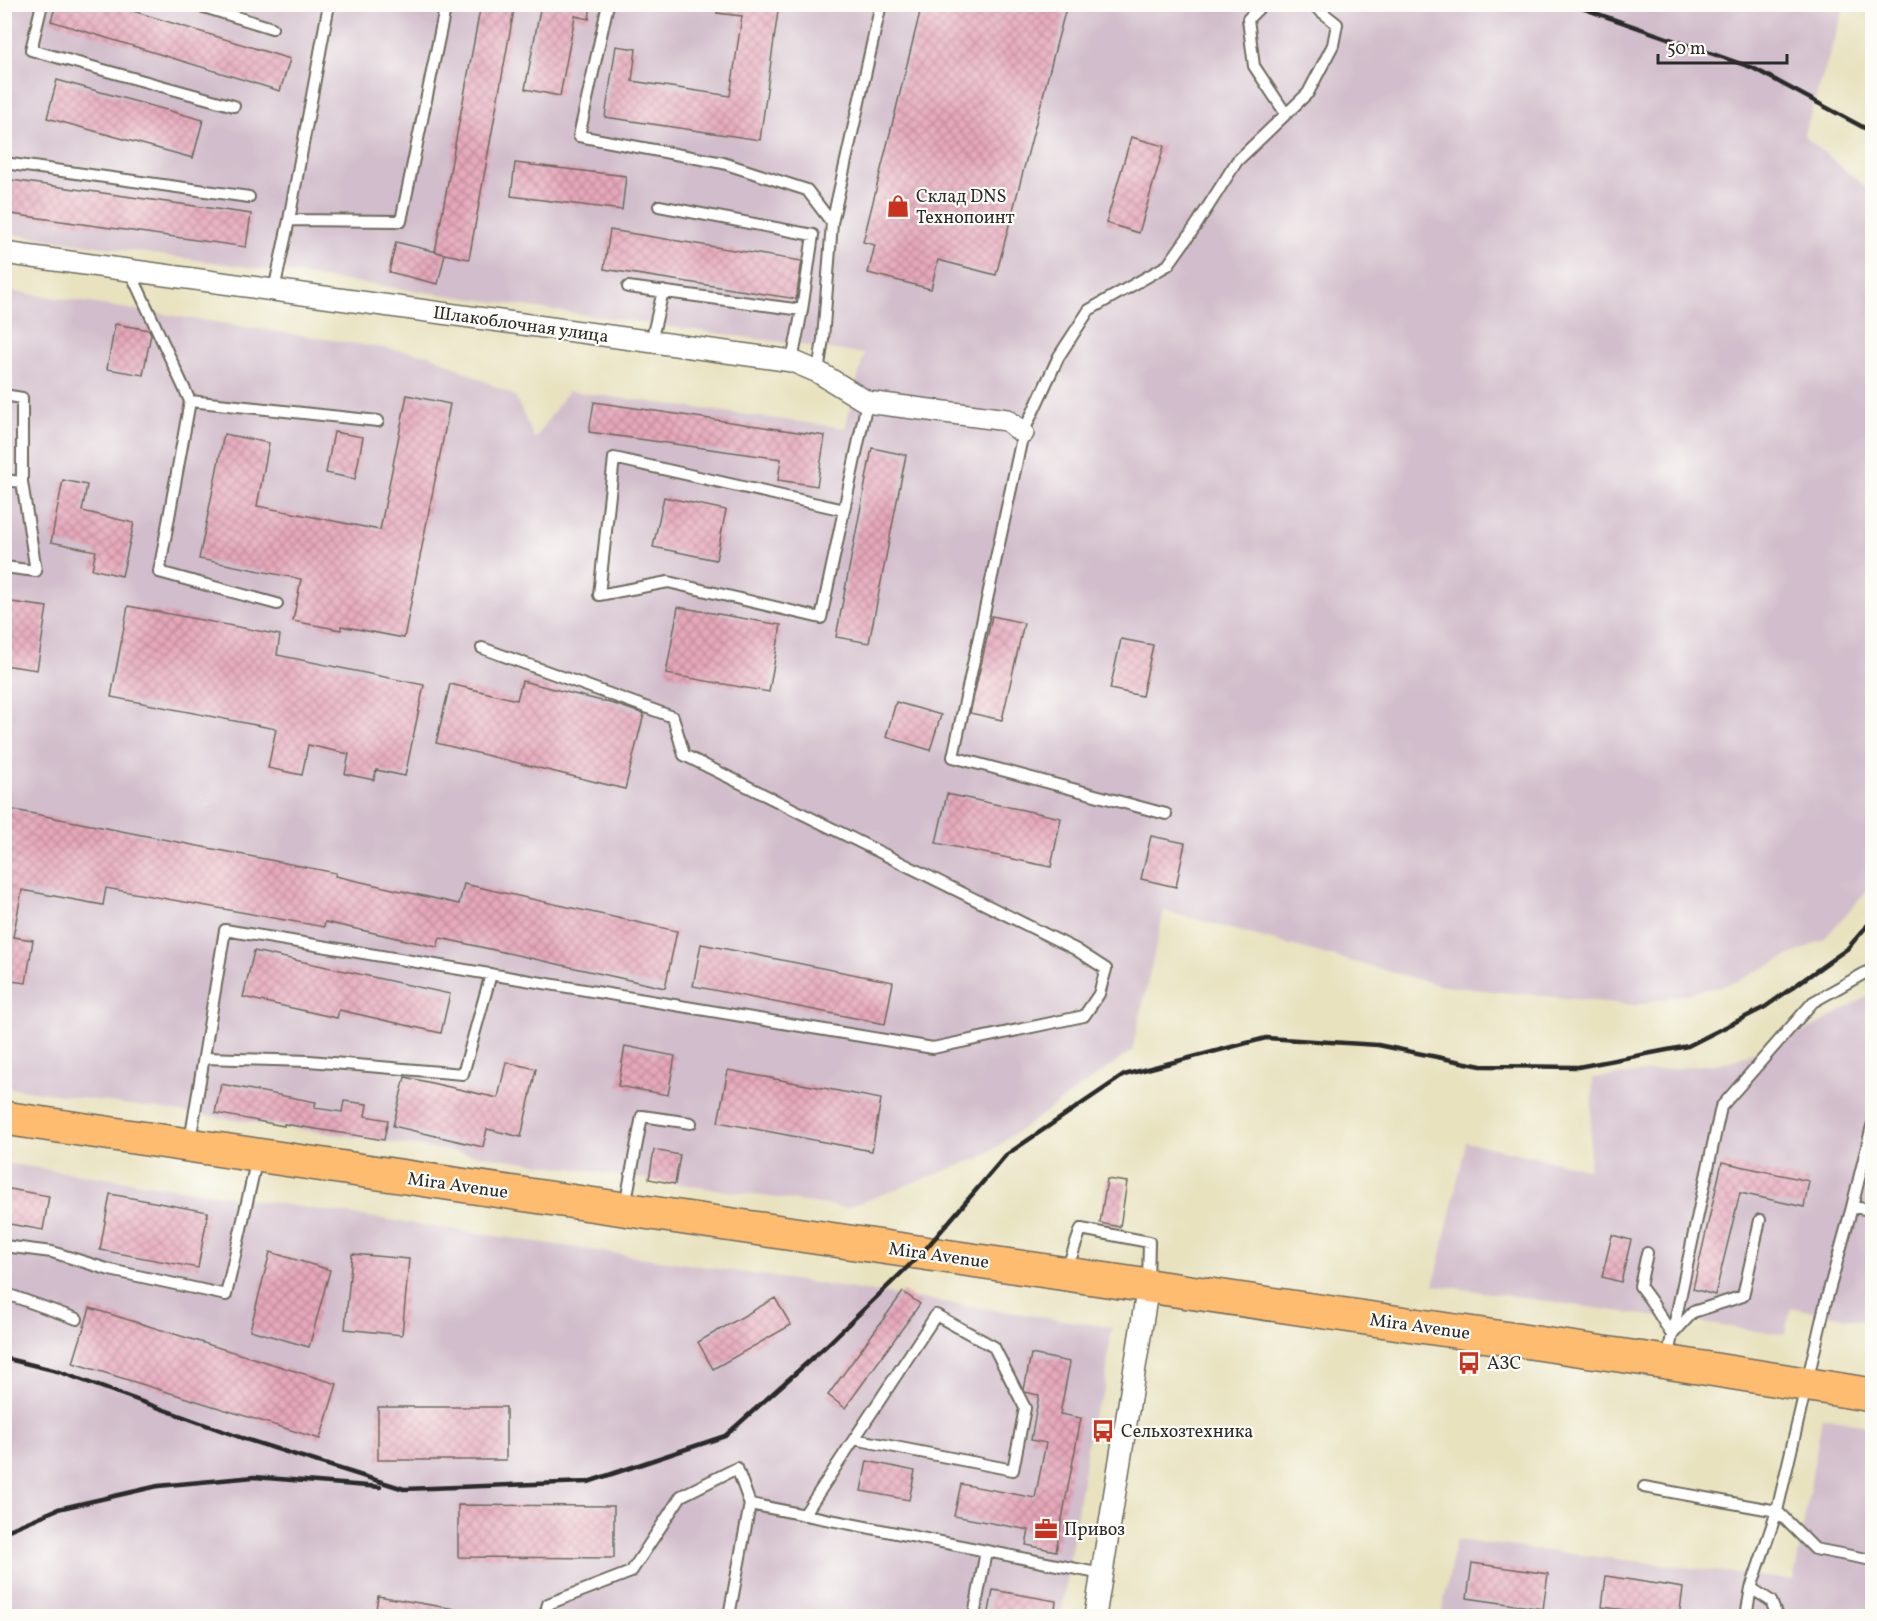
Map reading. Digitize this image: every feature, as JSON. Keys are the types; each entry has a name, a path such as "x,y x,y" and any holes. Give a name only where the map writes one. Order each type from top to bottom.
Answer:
{"main road":[{"name":"Mira Avenue","path":"4,1118 1148,1286 1669,1348 1807,1384 1872,1395"}],"street":[{"name":"Шлакоблочная улица","path":"4,253 792,361 818,372 867,402 1007,420 1023,433"},
{"path":"1095,1617 1148,1286"}],"lane":[{"path":"42,4 31,50 234,106"},
{"path":"194,4 272,28"},
{"path":"274,290 329,4"},
{"path":"289,220 401,220 446,4"},
{"path":"608,4 579,136 723,163 807,190 832,223"},
{"path":"818,372 823,339 832,223 880,4"},
{"path":"1263,4 1248,19 1254,66 1286,114"},
{"path":"1166,814 953,757 1023,433 1059,356 1089,310 1168,265 1237,161 1308,93 1333,45 1337,24 1312,4"},
{"path":"4,163 249,197"},
{"path":"659,206 813,235 792,361"},
{"path":"130,270 190,401 159,572 277,604"},
{"path":"628,287 802,310"},
{"path":"651,342 663,291"},
{"path":"4,396 22,398 22,482 36,571 4,567"},
{"path":"190,401 378,420"},
{"path":"844,510 614,458 599,595 668,582 821,618 844,510 867,402"},
{"path":"4,480 22,482"},
{"path":"189,1146 225,930 933,1048 1084,1016 1099,994 1106,969 1065,944 684,755 673,717 482,648"},
{"path":"1669,1348 1721,1107 1813,1002 1872,969"},
{"path":"204,1058 309,1061 463,1074 491,974"},
{"path":"624,1209 642,1116 691,1123"},
{"path":"1746,1617 1751,1588 1777,1511 1872,1126"},
{"path":"4,1246 52,1252 110,1269 226,1295 257,1156"},
{"path":"1852,1207 1872,1210"},
{"path":"1669,1348 1693,1312 1743,1296 1760,1220"},
{"path":"1065,1274 1081,1229 1149,1242 1148,1286"},
{"path":"1647,1253 1640,1286 1651,1301 1669,1348"},
{"path":"4,1293 77,1319"},
{"path":"804,1515 854,1439 936,1315 994,1347 1025,1408 1013,1470 854,1439"},
{"path":"546,1617 548,1604 631,1572 681,1496 737,1468 750,1504 729,1617"},
{"path":"1644,1487 1777,1511 1815,1549 1872,1560"},
{"path":"750,1504 1102,1574"},
{"path":"974,1617 986,1551"},
{"path":"1751,1588 1772,1601 1777,1617"}],"shaded area":[{"path":"5,5 1845,5 1804,136 1872,192 1872,885 1824,939 1731,984 1635,1005 1443,986 1164,911 1132,1051 982,1157 846,1208 5,1087 4,290 430,355 515,396 535,439 568,391 845,428 864,354 5,233"},
{"path":"1872,994 1872,1323 1791,1307 1785,1335 1434,1285 1466,1142 1589,1169 1593,1078 1730,1062 1813,1027"},
{"path":"5,1163 1111,1327 1105,1390 1092,1416 1061,1616 5,1616"},
{"path":"1822,1417 1872,1426 1872,1616 1441,1616 1456,1540 1794,1580"}],"building":[{"path":"56,4 110,4 290,59 280,91 51,21"},
{"path":"481,4 515,4 469,259 435,252"},
{"path":"541,4 591,4 589,19 575,16 560,96 525,89"},
{"path":"717,4 779,4 760,140 605,117 616,46 636,49 632,81 730,96 742,16 717,13"},
{"path":"922,4 1024,4 1048,10 1049,4 1067,4 996,275 938,260 931,289 868,273 875,245 863,242"},
{"path":"57,80 203,120 193,158 47,118"},
{"path":"1131,137 1164,146 1139,233 1106,223"},
{"path":"515,163 626,176 622,210 511,196"},
{"path":"4,179 251,214 246,247 4,213"},
{"path":"610,230 802,261 796,299 604,269"},
{"path":"396,242 445,254 438,284 389,272"},
{"path":"115,324 149,330 151,334 143,375 107,369"},
{"path":"407,395 450,404 404,638 341,626 341,630 293,621 301,579 199,559 224,434 269,443 257,506 380,530"},
{"path":"594,402 825,436 817,486 778,480 781,459 589,432"},
{"path":"334,432 363,437 355,479 326,473"},
{"path":"872,448 906,455 869,643 836,637"},
{"path":"63,480 87,485 82,511 134,523 122,576 92,569 96,551 51,542"},
{"path":"664,497 726,510 716,560 653,547"},
{"path":"4,601 47,607 37,670 4,665"},
{"path":"128,606 280,635 277,655 424,685 405,776 376,770 374,780 345,774 349,754 308,745 302,775 268,768 276,729 111,697"},
{"path":"678,607 781,625 769,692 666,674"},
{"path":"992,616 1024,623 1002,720 970,713"},
{"path":"1121,639 1153,645 1142,696 1110,689"},
{"path":"522,681 614,704 644,714 625,789 436,743 450,684 517,700"},
{"path":"896,702 941,715 930,750 886,737"},
{"path":"947,794 1061,818 1051,867 936,843"},
{"path":"4,808 336,873 335,876 459,904 464,884 677,931 665,988 440,938 437,947 325,922 324,927 106,888 103,905 22,890 13,937 33,940 26,983 4,980"},
{"path":"1151,836 1185,843 1176,887 1141,879"},
{"path":"701,944 893,982 885,1024 693,986"},
{"path":"254,951 450,994 441,1033 339,1010 337,1018 243,997"},
{"path":"625,1046 675,1056 668,1095 618,1086"},
{"path":"506,1062 536,1069 521,1137 487,1129 483,1147 393,1126 405,1077 498,1098"},
{"path":"728,1070 881,1099 872,1151 718,1122"},
{"path":"221,1084 316,1102 314,1108 342,1112 344,1101 367,1104 365,1116 388,1120 384,1140 284,1124 284,1126 215,1113"},
{"path":"654,1150 680,1155 675,1184 649,1179"},
{"path":"1722,1162 1809,1181 1804,1207 1740,1193 1715,1295 1693,1289"},
{"path":"1107,1179 1127,1182 1120,1227 1100,1223"},
{"path":"4,1188 49,1196 43,1230 4,1223"},
{"path":"110,1194 208,1212 198,1268 100,1250"},
{"path":"1612,1235 1631,1240 1621,1282 1602,1277"},
{"path":"270,1252 330,1270 309,1347 250,1330"},
{"path":"352,1254 409,1259 402,1335 345,1329"},
{"path":"903,1292 920,1304 845,1408 828,1395"},
{"path":"775,1298 791,1325 713,1369 698,1342"},
{"path":"90,1308 337,1384 320,1439 73,1363"},
{"path":"1031,1354 1070,1362 1060,1414 1081,1418 1056,1551 1026,1545 1029,1530 954,1516 961,1484 1035,1498 1046,1443 1031,1440 1039,1395 1024,1390"},
{"path":"378,1407 506,1407 506,1460 378,1460"},
{"path":"867,1461 915,1471 909,1500 861,1491"},
{"path":"458,1505 614,1506 614,1558 458,1557"},
{"path":"1472,1563 1548,1574 1543,1609 1467,1598"},
{"path":"1606,1576 1683,1588 1679,1617 1602,1607"},
{"path":"993,1590 1056,1601 1054,1617 988,1617"},
{"path":"378,1596 454,1609 454,1617 375,1617"}],"railway":[{"path":"1570,4 1753,68 1872,132"},
{"path":"4,1358 57,1371 242,1438 404,1489 588,1482 725,1436 826,1346 923,1252 1006,1155 1124,1075 1266,1038 1378,1045 1481,1066 1578,1067 1688,1046 1765,1007 1847,949 1872,920"},
{"path":"4,1532 58,1509 158,1486 254,1477 380,1487"}],"place":[{"name":"Склад DNS Технопоинт","path":"898,206"},
{"name":"АЗС","path":"1469,1363"},
{"name":"Сельхозтехника","path":"1103,1431"},
{"name":"Привоз","path":"1046,1529"}]}
